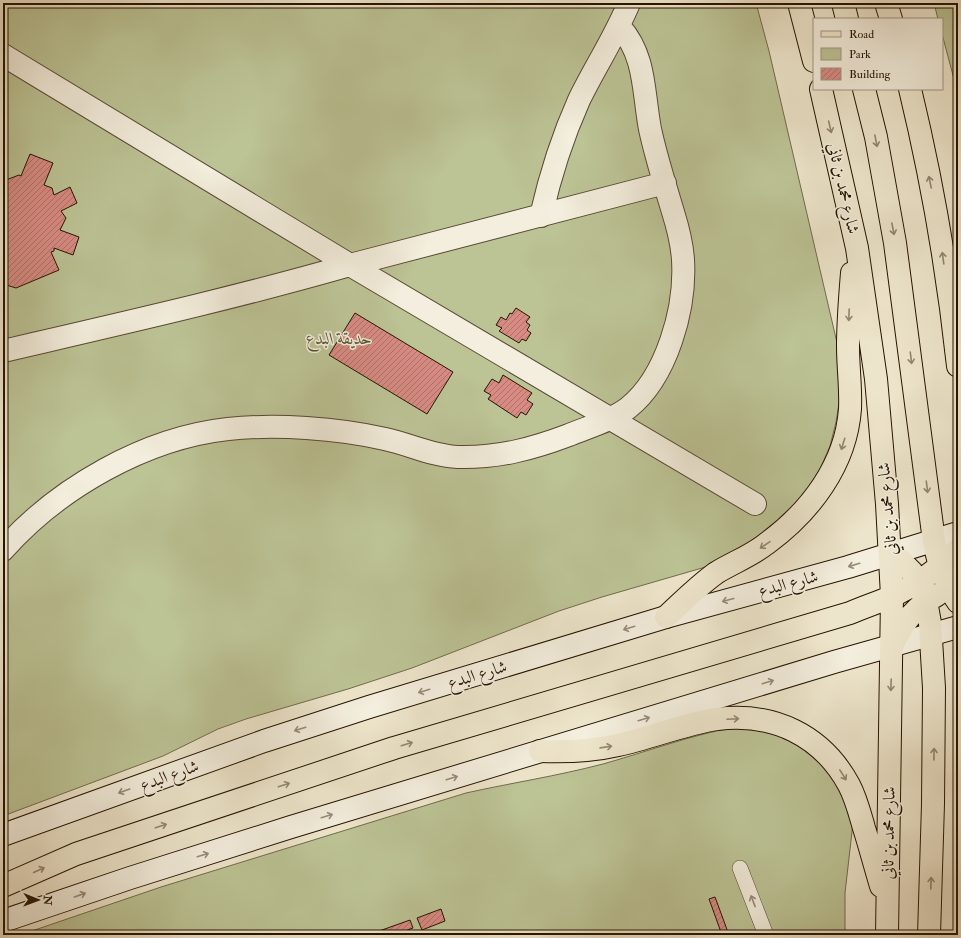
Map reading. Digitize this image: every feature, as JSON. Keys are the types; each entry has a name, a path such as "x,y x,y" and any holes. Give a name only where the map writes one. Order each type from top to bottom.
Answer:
{"main road":[{"path":"799,3 813,57"},
{"path":"842,3 847,18"},
{"path":"886,3 890,18"},
{"name":"شارع محمد بن ثاني","path":"821,90 858,248 876,379 891,554 892,646 887,935"},
{"path":"864,90 876,137 895,243 934,541 939,566 955,592"},
{"path":"910,90 938,220 958,366"},
{"path":"938,220 950,234 958,247"},
{"path":"666,617 698,587 716,573 765,545 790,525 807,508 817,495 834,467 847,431 850,411 848,345 849,312 852,273 858,248"},
{"path":"892,646 922,591 939,566 958,549"},
{"path":"891,554 906,565 922,591 932,634 934,696 933,804 929,935"},
{"path":"3,886 76,854 394,748 850,613 892,596 922,591 955,592"},
{"path":"540,751 561,752 617,745 718,719 743,718 764,720 791,728 818,745 836,764 850,786 860,815 887,909"}],"street":[{"path":"541,216 550,177 579,100 620,27 630,3"},
{"path":"3,550 38,515 94,475 158,446 206,432 252,428 304,428 374,437 433,453 460,457 491,456 526,450 543,445 626,410 645,391 664,358 671,340 678,315 682,289 683,262 680,236 650,130 639,61 635,48 620,27"},
{"path":"3,55 350,265 755,504"},
{"path":"3,351 147,317 665,184"},
{"name":"شارع البدع","path":"3,835 264,741 384,703 666,617 891,554 958,533"},
{"path":"3,921 130,878 540,751 834,662 958,627"}],"lane":[{"path":"740,868 766,935"}],"green space":[{"name":"حديقة البدع","path":"3,3 756,3 769,51 838,347 840,397 830,446 820,469 807,491 774,529 709,566 559,611 412,668 348,689 246,719 218,729 163,756 3,816"},
{"path":"934,3 958,3 958,94 943,38 943,18 938,18"},
{"path":"731,728 774,732 811,751 840,783 853,823 845,893 845,935 20,935 161,887 466,793 603,764 699,735"}],"building":[{"path":"30,154 53,163 44,185 52,188 54,195 70,187 77,203 61,211 66,218 60,230 79,237 73,255 54,248 54,251 51,252 59,270 16,288 3,284 3,174 6,180 19,175 21,176"},
{"path":"516,308 530,317 526,322 530,325 527,330 531,333 526,341 522,339 519,343 499,331 502,328 496,325 501,317 506,320 510,313 512,314"},
{"path":"355,313 453,372 427,414 329,355"},
{"path":"503,375 532,393 527,400 533,404 526,415 521,412 517,418 488,399 491,395 484,391 492,379 499,383"},
{"path":"715,897 729,935 722,935 709,899"},
{"path":"441,909 445,921 422,930 417,918"},
{"path":"410,920 413,928 394,935 368,935"}]}
